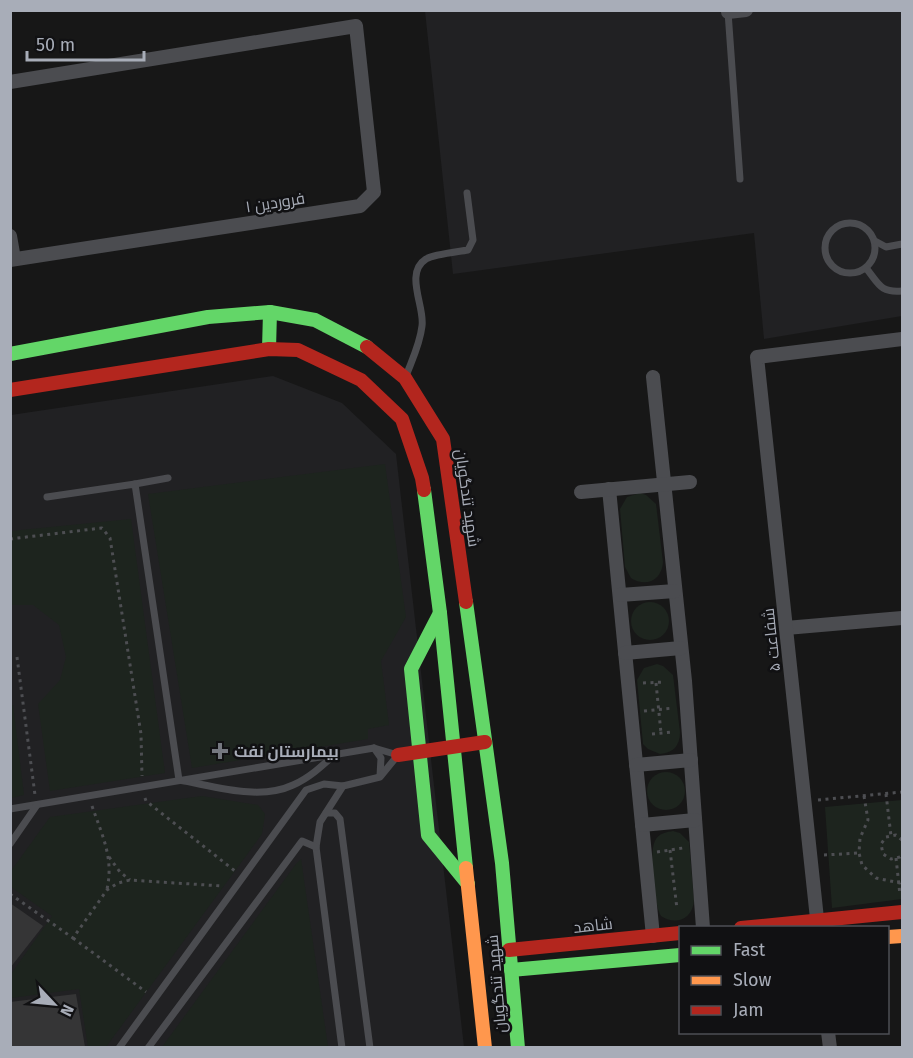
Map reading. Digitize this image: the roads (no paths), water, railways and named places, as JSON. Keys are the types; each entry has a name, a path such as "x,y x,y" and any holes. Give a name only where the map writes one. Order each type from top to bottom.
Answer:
{"main road":[{"name":"شهید تندگویان","path":"10,354 208,317 270,312 315,320 363,344 409,382 443,439 502,863 518,1047"},
{"path":"268,349 270,312"},
{"name":"شهید تندگویان","path":"10,390 268,349 298,350 361,380 402,419 422,478 440,613 485,1047"},
{"path":"422,478 448,472"},
{"path":"440,613 411,669 419,750 428,835 468,884"},
{"path":"398,754 485,742"},
{"path":"767,926 818,924 902,912"},
{"name":"شاهد","path":"509,950 679,933"},
{"path":"511,970 679,955"}],"street":[{"path":"728,11 746,10"},
{"name":"فروردین ۱","path":"10,82 356,26 374,192 360,206 12,259"},
{"path":"10,236 12,259"},
{"name":"شفاعت ۵","path":"818,924 757,357 903,339"},
{"path":"653,377 687,707 703,926"},
{"path":"581,492 690,482"},
{"path":"609,489 653,936"},
{"path":"620,595 675,591"},
{"path":"786,628 903,618"},
{"path":"625,653 681,648"},
{"path":"636,765 690,759"},
{"path":"642,825 695,820"}],"lane":[{"path":"728,11 740,179"},
{"path":"405,378 416,352 423,324 416,278 419,267 427,259 468,250 473,240 467,193"},
{"path":"875,242 874,256 867,268 853,274 839,271 829,262 825,248 829,234 840,225 854,223 867,229 875,242 886,247 903,244"},
{"path":"867,268 883,289 889,292 903,291"},
{"path":"47,497 168,478"},
{"path":"135,484 178,780"},
{"path":"374,748 381,758 380,777"},
{"path":"10,809 374,748 398,754 380,777 343,786 324,784 306,790 119,1047"},
{"path":"178,780 258,793 292,786 313,774 336,754"},
{"path":"342,1047 316,847 320,822 343,786"},
{"path":"10,844 37,805"},
{"path":"326,813 335,813 340,819 370,1047"},
{"path":"148,1047 302,841 316,847"}],"place":[{"name":"بیمارستان نفت","path":"220,751"}]}
